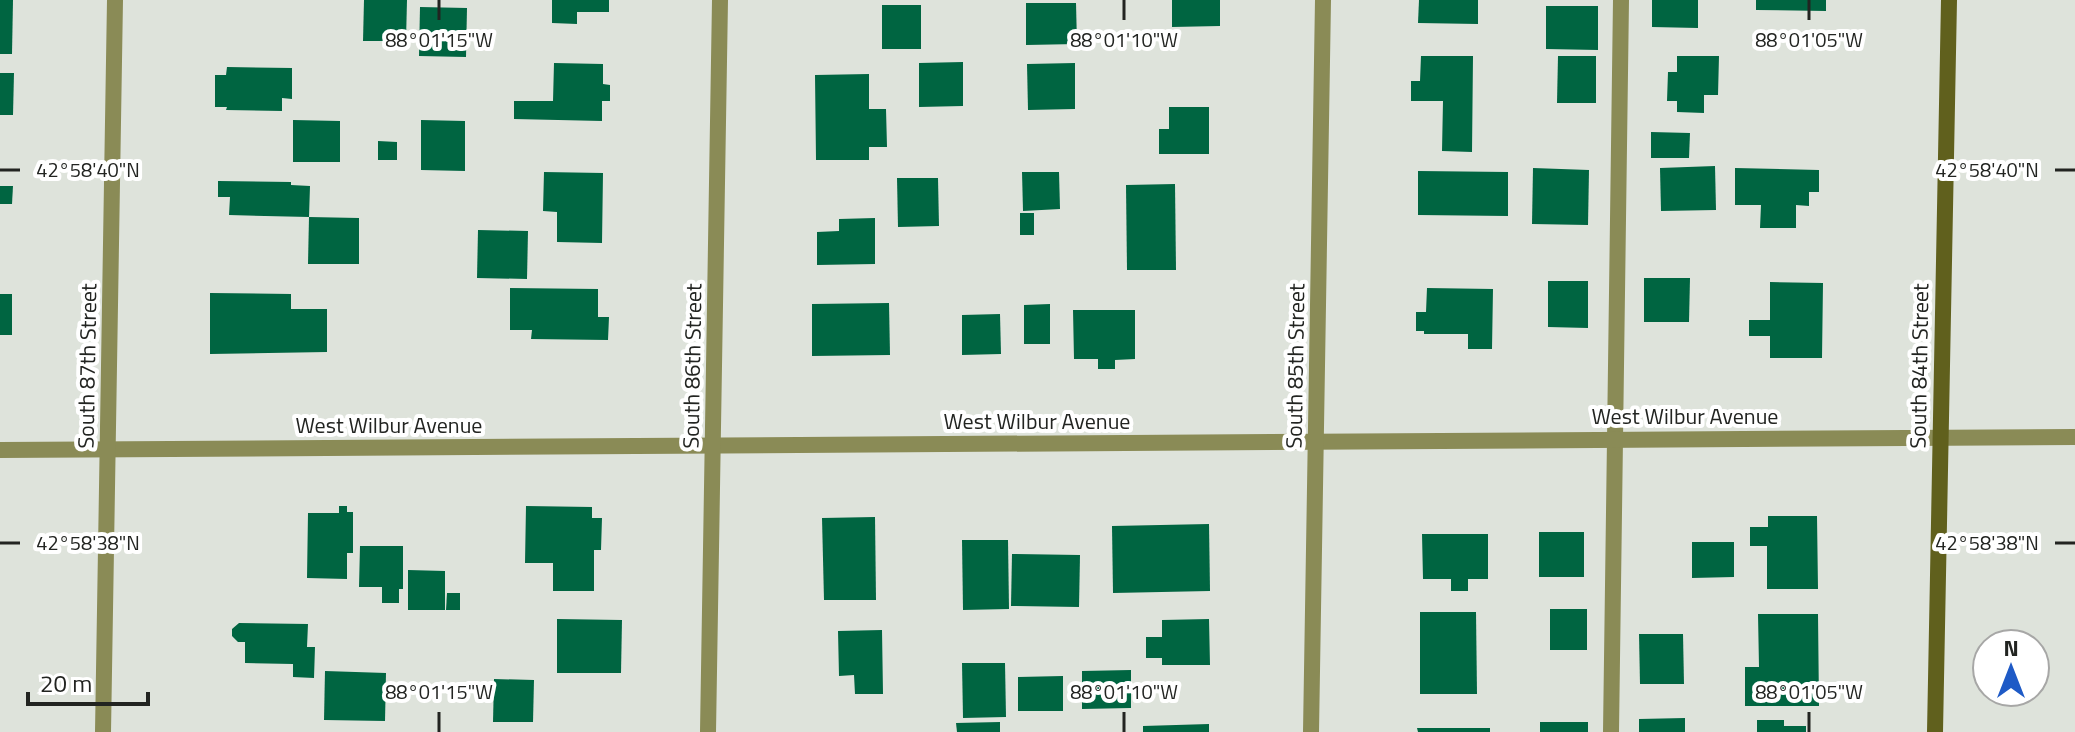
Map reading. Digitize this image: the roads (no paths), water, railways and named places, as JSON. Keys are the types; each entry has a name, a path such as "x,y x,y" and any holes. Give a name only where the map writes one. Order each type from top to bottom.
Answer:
{"street":[{"name":"South 87th Street","path":"103,732 115,0"},
{"name":"South 86th Street","path":"708,732 720,0"},
{"name":"South 85th Street","path":"1311,732 1323,0"},
{"path":"1611,732 1621,0"},
{"name":"South 84th Street","path":"1935,732 1949,0"},
{"name":"West Wilbur Avenue","path":"0,450 2075,437"}]}
